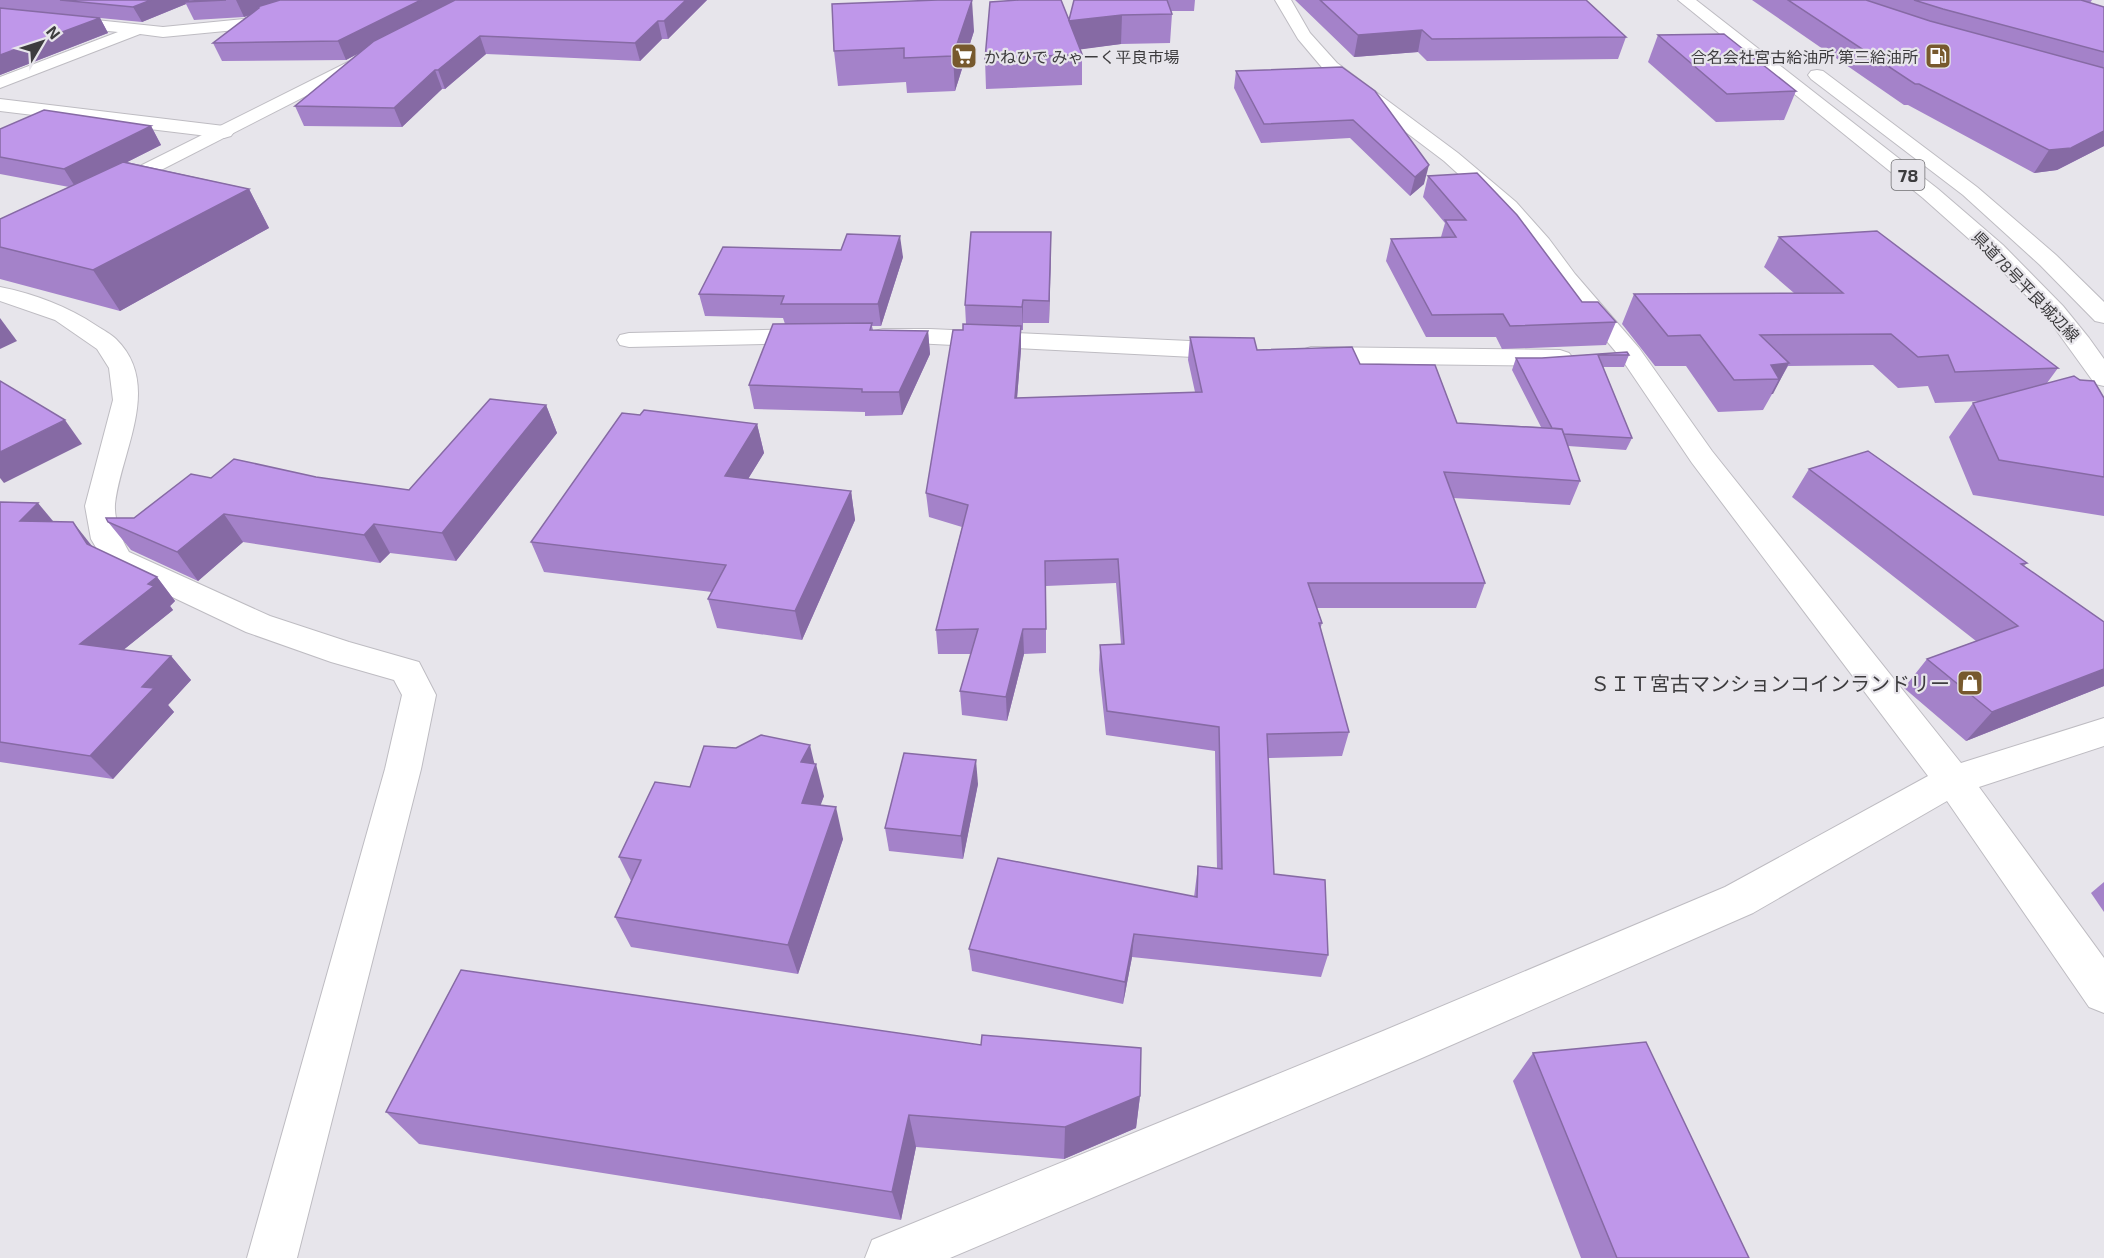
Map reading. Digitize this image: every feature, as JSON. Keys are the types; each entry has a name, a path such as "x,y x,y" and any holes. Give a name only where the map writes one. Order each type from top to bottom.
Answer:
{"street":[{"path":"0,15 164,32 246,24 319,0"},
{"path":"1283,0 1300,32 1315,52 1331,67 1451,157 1508,207 1541,244 1567,279 1630,353 1702,457 1953,780 2104,993"},
{"name":"県道78号平良城辺線","path":"1686,0 1930,193 2007,262 2084,345 2104,378"},
{"path":"0,83 140,30"},
{"path":"97,195 393,44"},
{"name":"県道78号平良城辺線","path":"1801,64 1970,191 2048,260 2104,316"},
{"path":"0,105 224,132"},
{"path":"0,294 15,297 64,315 107,344 122,368 126,400 100,506 106,539 118,559 258,624 343,653 407,671 419,695 403,770 370,899 272,1258"},
{"path":"629,340 930,336 1271,353 1538,360 1630,353"},
{"path":"890,1258 1399,1046 1739,900 1953,780 2104,732"}],"building":[{"path":"60,0 151,0 133,7"},
{"path":"189,0 226,0 185,2"},
{"path":"280,0 421,0 338,41 213,43 259,8 257,7"},
{"path":"455,0 686,0 664,21 658,21 635,43 480,36 438,70 435,70 394,108 295,106 374,41"},
{"path":"972,0 953,56 904,58 904,48 834,51 832,4"},
{"path":"1061,0 1069,20 1074,0 1167,0 1172,14 1122,15 1069,21 1082,54 985,59 990,2"},
{"path":"1320,0 1586,0 1626,37 1432,39 1422,30 1358,35"},
{"path":"1788,0 1866,0 1930,21 2104,68 2104,131 2071,148 2049,150 1915,84"},
{"path":"1914,0 2081,0 2104,7 2104,52 1943,9"},
{"path":"0,8 100,18 0,55"},
{"path":"1724,34 1796,91 1727,94 1658,35"},
{"path":"1342,67 1375,91 1429,165 1415,177 1353,120 1264,124 1236,71"},
{"path":"44,110 151,126 64,169 0,157 0,129"},
{"path":"123,162 249,189 93,270 0,247 0,219"},
{"path":"1477,173 1517,215 1582,302 1598,302 1616,322 1510,326 1503,314 1432,315 1391,239 1456,237 1445,220 1466,220 1428,176"},
{"path":"1877,231 2058,368 1955,372 1948,355 1918,357 1891,334 1760,335 1789,363 1771,365 1779,379 1734,380 1700,335 1668,336 1634,294 1843,293 1779,237"},
{"path":"971,232 1051,232 1049,301 1023,300 1022,307 965,305"},
{"path":"847,234 900,236 878,304 781,304 784,296 699,294 723,247 841,250"},
{"path":"872,323 870,330 928,331 899,392 749,385 773,324"},
{"path":"963,324 1021,326 1015,398 1202,392 1190,337 1254,338 1257,350 1352,347 1360,364 1435,365 1457,423 1562,429 1580,481 1444,472 1485,583 1308,583 1322,623 1319,623 1349,732 1267,734 1274,874 1325,880 1328,955 1134,934 1125,982 969,949 998,858 1197,897 1198,866 1222,869 1219,727 1107,711 1100,645 1124,644 1118,559 1045,561 1046,629 1023,629 1006,697 960,691 978,629 936,630 968,505 926,493 953,330 963,330"},
{"path":"1627,352 1629,355 1598,355 1632,438 1564,434 1562,429 1552,428 1516,358 1542,358"},
{"path":"2074,376 2080,380 2094,381 2104,398 2104,477 1999,460 1973,403"},
{"path":"0,381 65,420 0,452"},
{"path":"490,399 546,405 442,533 374,524 364,535 224,514 177,552 108,522 106,518 134,518 191,474 211,478 234,459 316,477 409,490"},
{"path":"644,410 757,424 725,476 851,491 795,611 708,599 726,565 531,542 622,413 640,415"},
{"path":"1868,451 2027,563 2021,564 2104,622 2104,669 1992,712 1927,659 2018,626 1809,469"},
{"path":"0,502 38,503 20,521 73,522 87,544 157,577 148,584 154,586 80,644 171,656 142,687 154,688 90,756 0,742"},
{"path":"761,735 810,745 801,762 816,764 802,803 836,807 788,945 615,917 641,860 619,857 655,782 690,787 704,746 736,748"},
{"path":"904,753 976,760 961,836 885,828"},
{"path":"461,970 981,1045 982,1035 1141,1048 1140,1096 1065,1127 909,1115 892,1192 386,1112"},
{"path":"1646,1042 1749,1258 1617,1258 1533,1053"}],"place":[{"name":"かねひで みゃーく平良市場","path":"964,56"},
{"name":"合名会社宮古給油所 第三給油所","path":"1938,56"},
{"name":"ＳＩＴ宮古マンションコインランドリー","path":"1970,683"}]}
